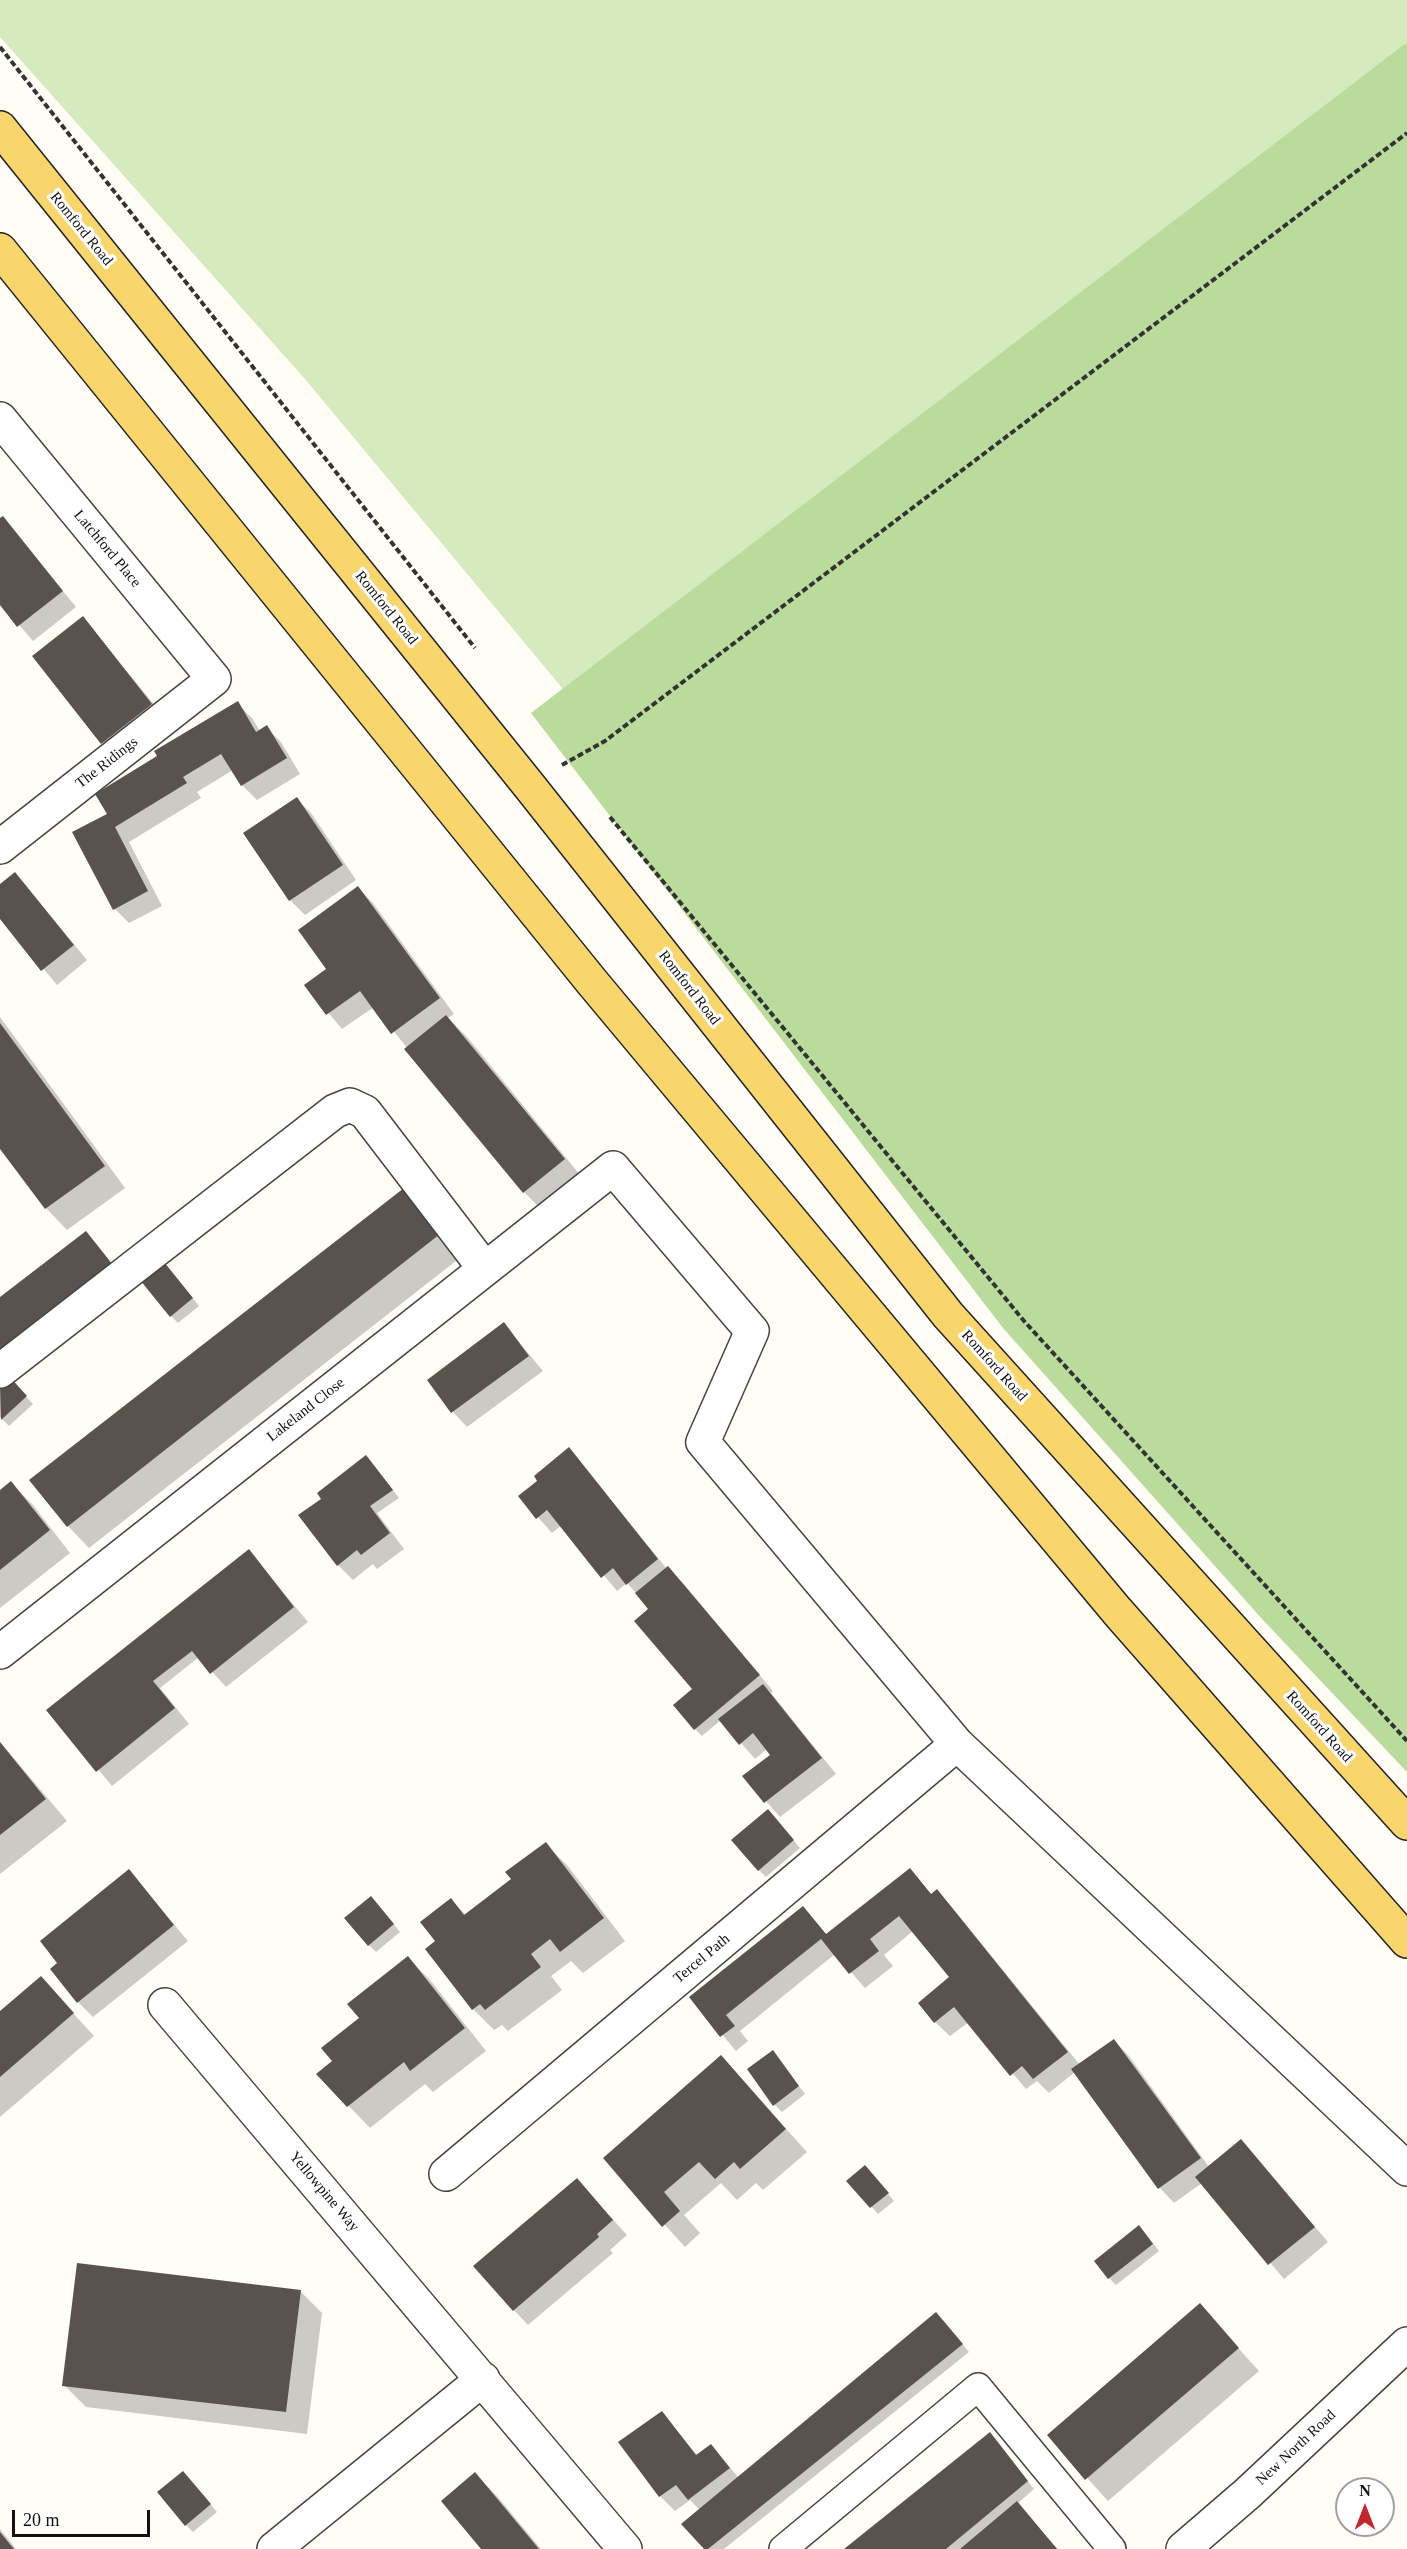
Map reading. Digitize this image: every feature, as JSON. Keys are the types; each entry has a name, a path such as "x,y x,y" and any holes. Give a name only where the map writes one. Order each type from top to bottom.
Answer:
{"main road":[{"name":"Romford Road","path":"0,128 531,788 948,1315 1407,1823"},
{"path":"0,250 592,982 1117,1611 1407,1941"}],"street":[{"name":"Latchford Place","path":"0,419 214,679"},
{"name":"The Ridings","path":"0,847 214,679"},
{"path":"0,1371 335,1111 350,1105 365,1112 485,1269"},
{"name":"Lakeland Close","path":"0,1652 613,1168 752,1331 703,1442 957,1744"},
{"path":"957,1744 1407,2169"},
{"name":"Tercel Path","path":"446,2174 957,1744"},
{"name":"Yellowpine Way","path":"165,2005 625,2549"},
{"name":"New North Road","path":"1183,2549 1248,2493 1407,2344"},
{"path":"274,2549 483,2379"}],"lane":[{"path":"783,2549 978,2387 1112,2549"}],"path":[{"path":"0,47 476,649"},
{"path":"531,788 565,762 605,741 1407,133"},
{"path":"565,762 573,771"},
{"path":"603,808 1024,1322 1407,1741"}],"green space":[{"path":"0,0 1407,0 1407,42 563,689 305,379 0,37"},
{"path":"1407,42 1407,1772 1263,1620 1003,1328 531,713"}],"building":[{"path":"3,516 63,591 17,627 0,605 0,518"},
{"path":"83,616 152,704 101,744 32,656"},
{"path":"238,701 256,732 267,725 287,758 241,786 221,754 183,777 187,783 115,827 148,891 113,910 72,832 107,814 95,794 157,756 154,751"},
{"path":"297,797 343,865 289,901 243,833"},
{"path":"15,872 74,945 41,971 0,919 0,884"},
{"path":"358,886 440,998 391,1034 360,991 326,1015 304,985 326,969 298,930"},
{"path":"446,1015 565,1159 523,1193 404,1049"},
{"path":"0,1023 105,1166 45,1209 0,1149"},
{"path":"404,1188 440,1234 67,1527 29,1480"},
{"path":"86,1231 113,1265 0,1354 0,1297"},
{"path":"164,1262 193,1298 170,1317 140,1280"},
{"path":"504,1322 529,1356 451,1413 427,1380"},
{"path":"9,1376 27,1396 1,1420 0,1384"},
{"path":"569,1447 658,1559 626,1585 613,1568 601,1578 547,1510 536,1519 518,1496 537,1481 534,1476"},
{"path":"366,1455 393,1490 370,1506 390,1533 361,1555 357,1550 337,1566 298,1515 321,1499 317,1493"},
{"path":"11,1481 50,1530 0,1570 0,1490"},
{"path":"249,1549 294,1607 210,1674 192,1651 153,1681 175,1708 96,1772 46,1710"},
{"path":"668,1566 760,1675 694,1730 673,1705 692,1689 634,1621 648,1609 635,1593"},
{"path":"763,1684 822,1758 764,1803 742,1776 770,1755 753,1733 739,1745 718,1719"},
{"path":"0,1742 46,1799 0,1835"},
{"path":"768,1809 794,1840 758,1871 731,1840"},
{"path":"546,1842 604,1918 560,1952 550,1939 531,1954 541,1967 485,2010 480,2004 472,2010 425,1949 435,1941 420,1922 451,1898 464,1915 511,1879 505,1872"},
{"path":"910,1868 931,1894 937,1889 1068,2052 1033,2079 1022,2066 1010,2076 954,2007 934,2023 918,2003 949,1977 899,1916 870,1939 879,1951 849,1974 821,1939 726,2015 735,2026 720,2037 689,1997 803,1906 826,1934"},
{"path":"129,1869 174,1925 77,2003 50,1969 57,1963 40,1941"},
{"path":"371,1896 394,1924 368,1946 344,1918"},
{"path":"408,1956 465,2028 410,2071 404,2062 347,2107 316,2074 332,2061 321,2048 359,2018 347,2004"},
{"path":"41,1976 74,2013 0,2077 0,2011"},
{"path":"1114,2039 1201,2158 1158,2189 1071,2069"},
{"path":"773,2050 799,2086 773,2106 747,2069"},
{"path":"721,2055 786,2129 740,2169 734,2162 715,2179 699,2162 664,2192 680,2211 662,2227 603,2158"},
{"path":"1241,2139 1315,2227 1268,2265 1195,2177"},
{"path":"865,2165 889,2193 870,2208 846,2181"},
{"path":"577,2178 613,2220 597,2234 599,2237 513,2311 473,2266"},
{"path":"1139,2225 1153,2244 1108,2279 1094,2261"},
{"path":"77,2263 301,2290 286,2412 62,2386"},
{"path":"1200,2303 1239,2348 1085,2480 1047,2435"},
{"path":"936,2312 963,2344 708,2549 704,2549 681,2524"},
{"path":"662,2411 696,2455 711,2444 730,2468 688,2500 676,2485 659,2497 618,2442"},
{"path":"990,2432 1028,2481 946,2549 844,2549"},
{"path":"183,2471 211,2504 185,2526 157,2492"},
{"path":"475,2472 539,2549 481,2549 441,2501"},
{"path":"1017,2501 1057,2549 960,2549"},
{"path":"0,2532 14,2549 0,2549"}]}
